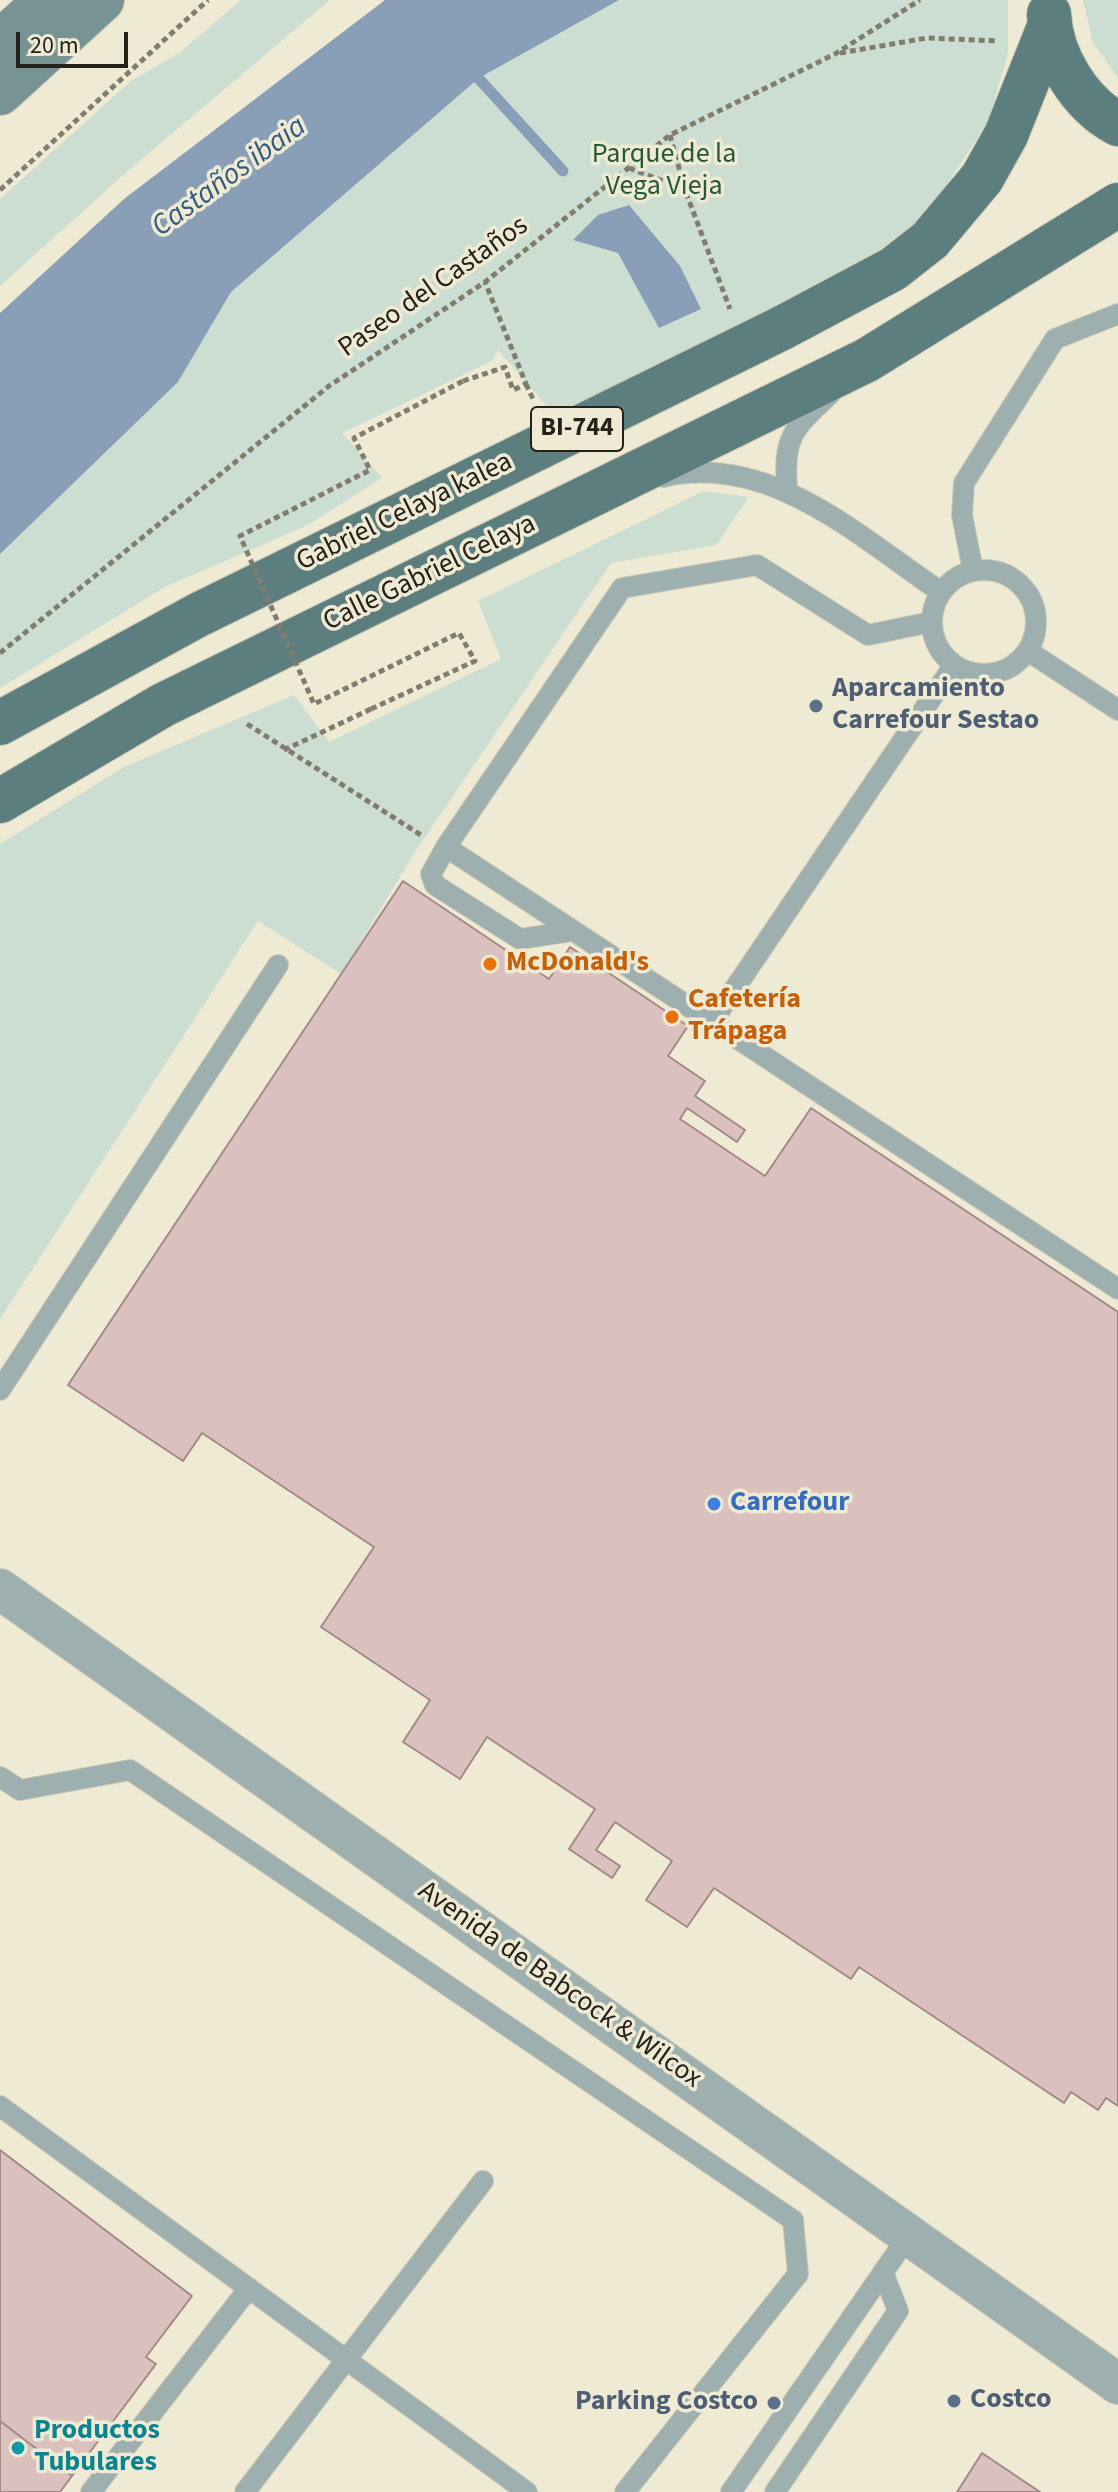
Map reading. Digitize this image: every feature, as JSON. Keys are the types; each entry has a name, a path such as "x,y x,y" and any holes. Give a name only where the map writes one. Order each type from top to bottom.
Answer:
{"main road":[{"path":"0,42 47,0"},
{"path":"0,93 102,0"},
{"name":"BI-744","path":"1049,13 1062,64 1083,96 1118,124"},
{"name":"Gabriel Celaya kalea","path":"0,723 198,615 772,333 893,269 947,223 982,178 1006,135 1049,13"},
{"name":"BI-744","path":"867,360 1118,205"},
{"name":"Calle Gabriel Celaya","path":"0,801 163,705 867,360"}],"street":[{"name":"Avenida de Babcock & Wilcox","path":"0,1589 1118,2384"}],"lane":[{"path":"973,571 962,515 964,483 1055,339 1118,314"},
{"path":"787,489 785,454 797,425 867,360"},
{"path":"594,494 684,472 727,472 787,489 941,592"},
{"path":"572,931 520,939 435,885 431,874 438,843 622,588 757,565 868,635 931,622"},
{"path":"991,570 1007,575 1032,600 1036,620 1028,651 1015,664 987,675 954,665 935,639 931,622 941,592 953,579 973,571 991,570"},
{"path":"1028,651 1118,710"},
{"path":"712,1022 954,665"},
{"path":"438,843 1118,1289"},
{"path":"0,1390 278,965"},
{"path":"0,1777 20,1790 130,1770 793,2220 798,2274 625,2492"},
{"path":"0,2106 527,2492"},
{"path":"245,2492 483,2181"},
{"path":"731,2492 909,2235"},
{"path":"775,2492 898,2311 883,2272"},
{"path":"91,2492 249,2288"}],"path":[{"path":"0,190 208,0"},
{"name":"Paseo del Castaños","path":"0,653 329,386 485,282 670,135 835,54 920,0"},
{"path":"835,54 927,38 998,41"},
{"path":"670,135 685,190 733,317"},
{"path":"629,168 685,190"},
{"path":"485,282 533,399"},
{"path":"284,750 475,661 459,633 314,704 240,536 370,470 354,438 463,381 505,367 513,390 526,384"},
{"path":"247,724 284,750 438,843"}],"green space":[{"path":"241,0 330,0 130,169 0,286 0,199 132,80 178,54"},
{"name":"Parque de la Vega Vieja","path":"619,0 1008,0 1008,53 989,120 928,213 840,280 554,414 498,350 492,361 342,433 382,478 308,525 165,587 0,688 0,552 178,382 231,292 479,78"},
{"path":"1083,0 1118,0 1118,78 1093,43"},
{"path":"704,491 749,497 716,545 611,563 417,849 341,974 258,921 0,1319 0,844 124,767 294,695 329,742 501,659 478,601"}],"water":[{"name":"Castaños ibaia","path":"385,0 619,0 479,78 231,292 178,382 0,554 0,313 124,199"},
{"path":"629,205 680,266 701,309 659,328 618,253 573,240 598,215"}],"building":[{"name":"Carrefour","path":"403,881 549,979 570,947 688,1026 668,1056 705,1081 695,1096 745,1130 737,1142 687,1108 680,1119 765,1176 811,1108 1118,1312 1118,2106 1106,2098 1098,2110 1071,2092 1064,2103 859,1967 851,1979 714,1888 687,1927 646,1900 672,1861 615,1822 596,1850 620,1866 612,1878 569,1849 595,1809 487,1737 460,1779 403,1742 430,1700 321,1627 374,1547 202,1433 183,1461 68,1385"},
{"path":"0,2150 192,2296 146,2357 156,2364 72,2476 0,2421"},
{"name":"Productos Tubulares","path":"0,2421 72,2476 60,2492 0,2492"},
{"path":"982,2453 1040,2492 957,2492"}],"waterway":[{"path":"469,68 563,171"}],"place":[{"name":"Aparcamiento Carrefour Sestao","path":"816,706"},
{"name":"McDonald's","path":"490,964"},
{"name":"Cafetería Trápaga","path":"672,1017"},
{"name":"Carrefour","path":"714,1504"},
{"name":"Costco","path":"954,2401"},
{"name":"Parking Costco","path":"774,2403"},
{"name":"Productos Tubulares","path":"18,2448"}]}
